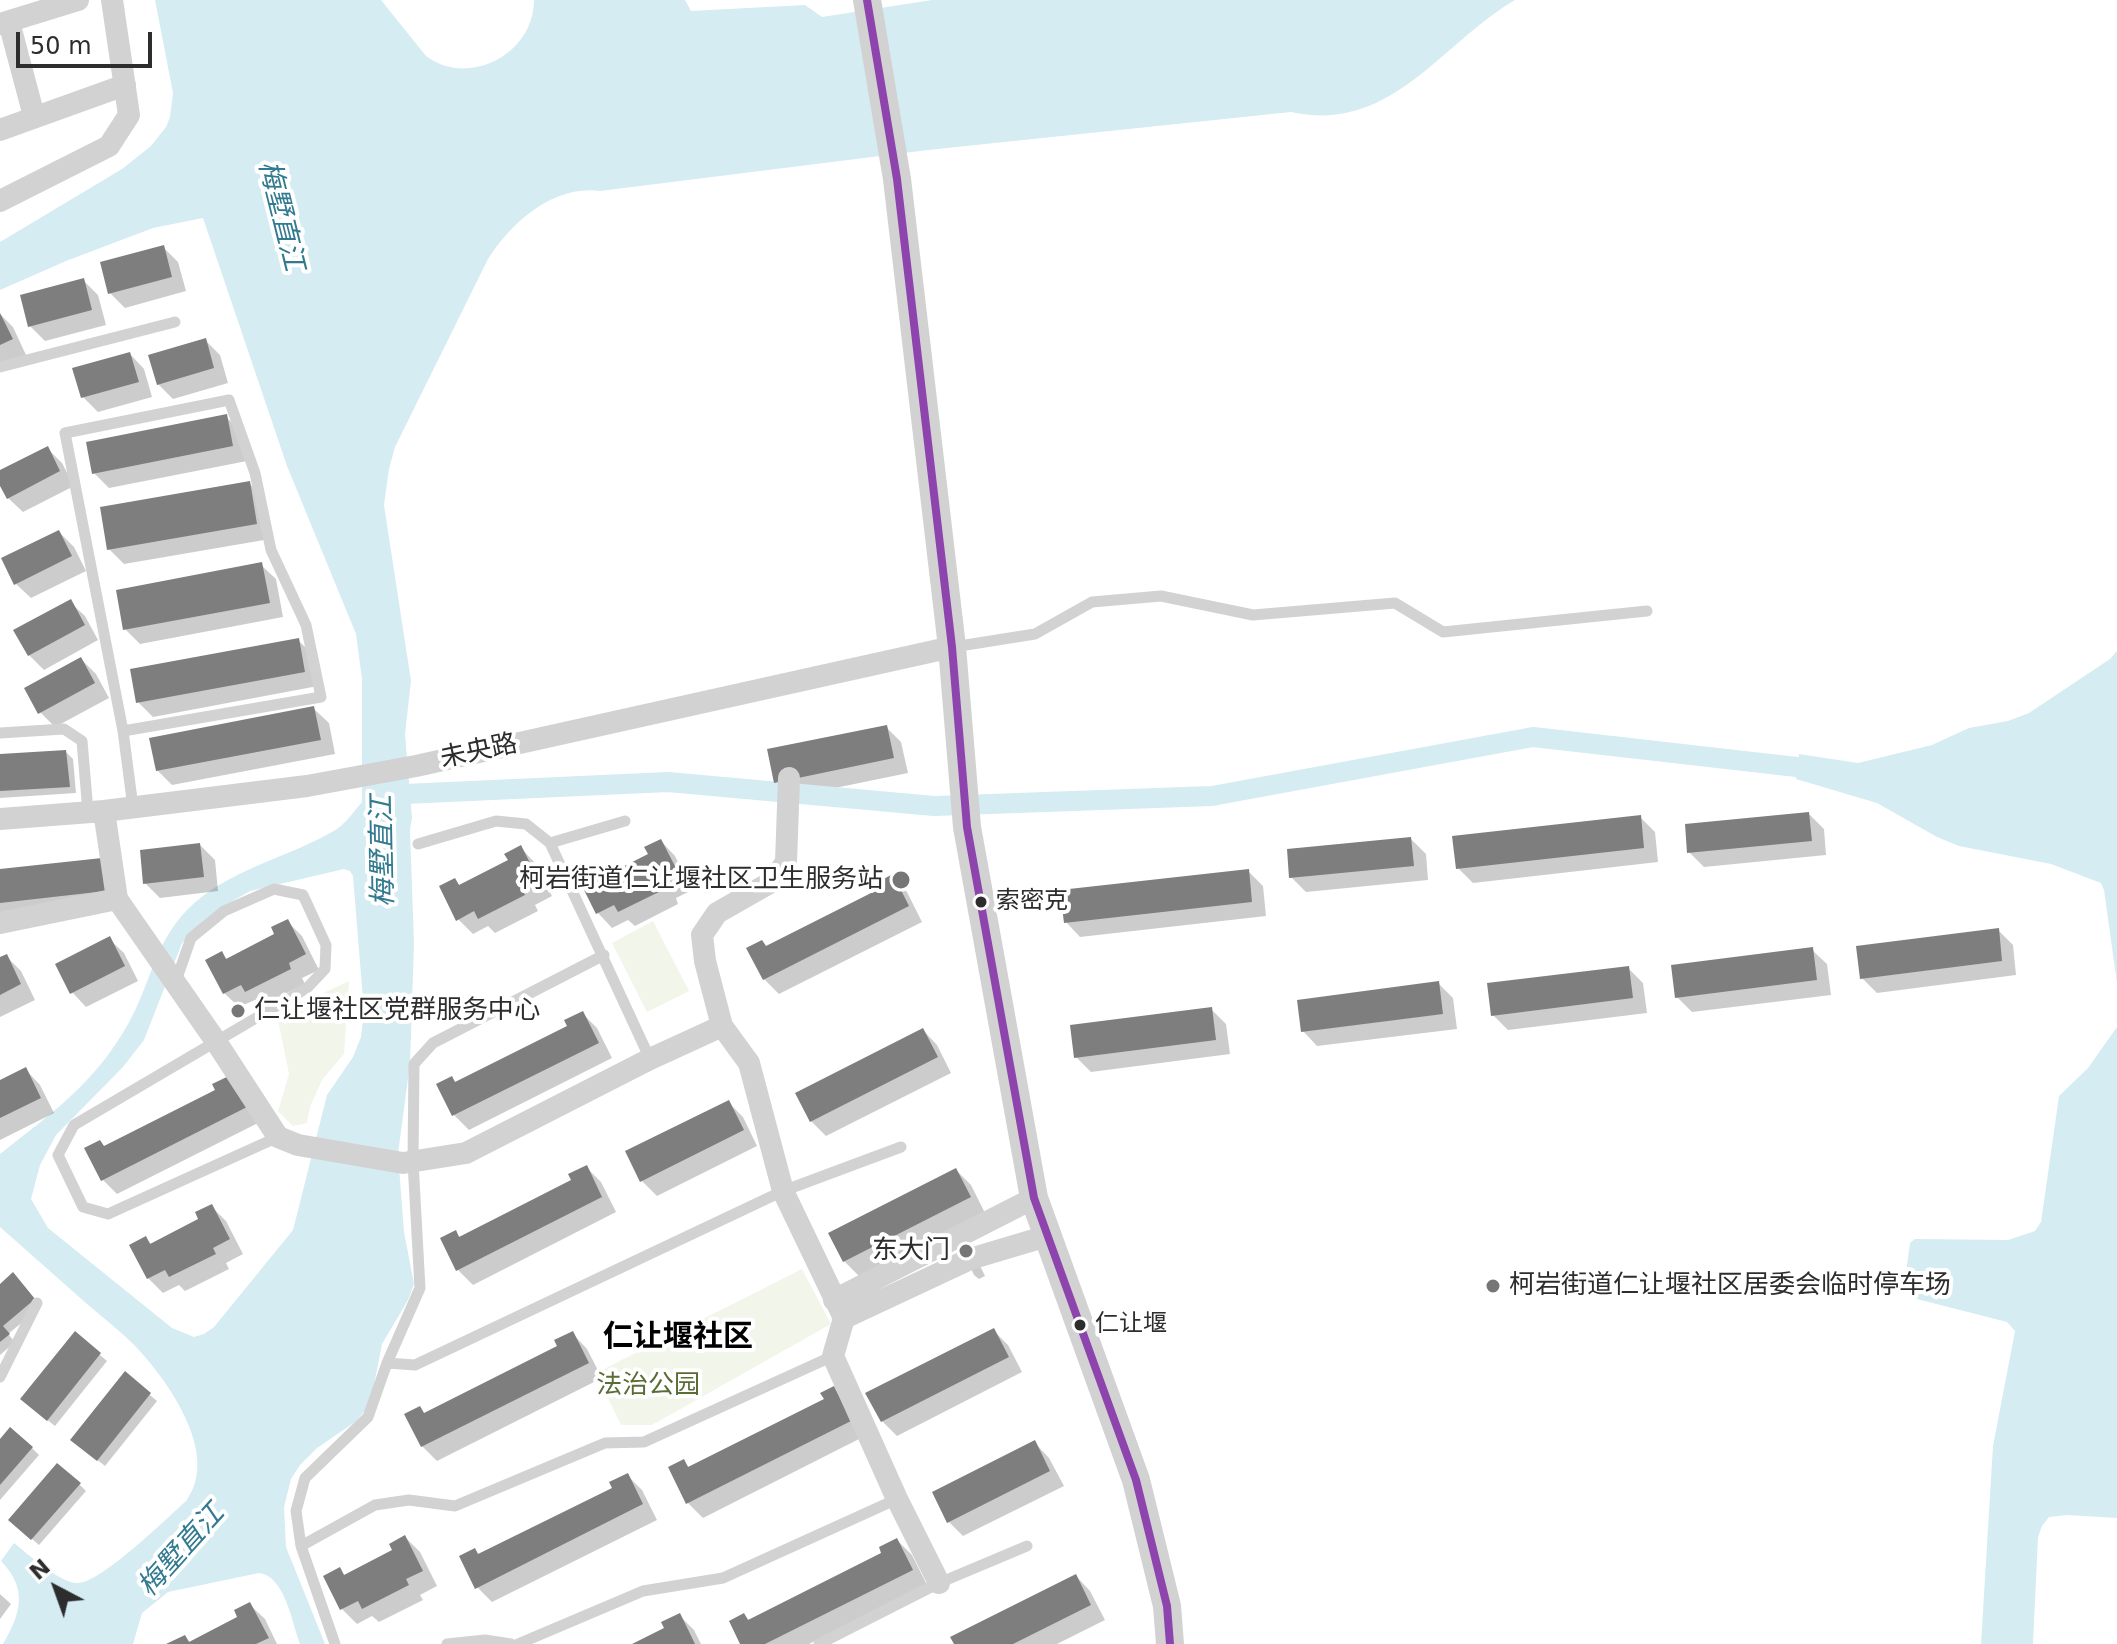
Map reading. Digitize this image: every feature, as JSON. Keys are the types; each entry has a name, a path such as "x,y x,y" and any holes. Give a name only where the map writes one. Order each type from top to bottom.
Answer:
{"street":[{"path":"34,116 11,71 5,23 78,0"},
{"path":"0,201 109,146 129,115 112,0"},
{"path":"867,0 897,179 952,647 967,827 1034,1198 1136,1480 1167,1606 1170,1644"},
{"path":"0,130 125,85"},
{"name":"未央路","path":"0,819 307,786 416,766 952,647"},
{"path":"789,778 786,862 773,881 717,913 702,935 705,961 722,1026 749,1063 783,1191 839,1309 833,1356 897,1499 939,1583"},
{"path":"96,811 117,899 288,1141 408,1162 466,1153 650,1059 722,1026"},
{"path":"0,923 117,899"},
{"path":"839,1309 1034,1198"},
{"path":"839,1309 970,1259 1047,1236"}],"lane":[{"path":"0,367 175,322"},
{"path":"123,731 321,697 306,625 271,550 255,473 229,400 65,433 123,731 133,807"},
{"path":"952,647 1035,634 1092,602 1161,596 1253,615 1395,603 1443,632 1647,611"},
{"path":"0,733 64,729 82,741 96,811"},
{"path":"418,844 496,821 526,824 550,843 650,1059"},
{"path":"550,843 625,821"},
{"path":"173,979 191,938 224,911 274,889 303,895 326,945 325,969 307,988 74,1125 58,1155 83,1207 108,1214 288,1141"},
{"path":"335,1644 301,1546 296,1511 305,1478 368,1417 387,1363 420,1288 408,1162 414,1064 433,1043 604,955"},
{"path":"387,1363 415,1365 783,1191 901,1147"},
{"path":"0,1377 37,1303"},
{"path":"301,1546 375,1505 409,1500 455,1506 605,1443 644,1442 833,1356"},
{"path":"518,1644 643,1591 723,1578 897,1499"},
{"path":"819,1644 939,1583 1027,1546"},
{"path":"447,1644 485,1640 511,1644"}],"green space":[{"path":"653,921 689,991 647,1012 612,943"},
{"path":"349,981 344,1054 322,1080 310,1107 307,1123 293,1126 278,1111 289,1074 277,1015"},
{"name":"法治公园","path":"802,1269 831,1324 652,1425 621,1425 596,1373"}],"water":[{"name":"梅墅直江","path":"155,0 381,0 426,56 443,65 461,68 479,67 511,50 523,36 531,19 534,0 685,0 691,11 805,5 822,17 932,0 1515,0 1488,18 1412,81 1386,98 1358,110 1326,115 1291,112 928,150 583,191 550,200 509,232 488,259 395,447 384,505 411,681 405,734 412,818 414,944 410,1063 398,1154 404,1232 414,1284 382,1344 370,1405 355,1422 317,1448 300,1465 291,1479 284,1507 286,1547 325,1644 300,1644 281,1591 268,1576 259,1573 168,1592 142,1613 133,1644 3,1644 14,1622 19,1601 15,1581 1,1561 14,1543 62,1578 77,1583 87,1581 133,1549 186,1501 195,1483 197,1463 187,1422 177,1401 151,1364 124,1335 0,1227 0,1154 71,1096 115,1045 135,1010 167,937 187,910 203,896 239,874 337,829 362,802 362,679 356,634 287,466 203,218 153,228 0,290 0,242 122,169 151,146 166,127 173,93","holes":["344,869 353,876 364,1012 361,1037 353,1057 327,1095 293,1230 214,1327 194,1337 172,1328 48,1228 31,1199 40,1165 56,1135 123,1067 144,1040 182,943 224,906 250,891"]},
{"path":"2117,651 2117,983 2101,883 2051,864 1959,846 1877,803 1796,779 1799,754 1858,763 1932,745 1969,728 2008,721 2029,713 2110,659"},
{"path":"2117,1027 2117,1518 2049,1517 2038,1537 2033,1644 1981,1644 1993,1446 2015,1331 2007,1322 1909,1297 1905,1280 1910,1243 1915,1239 2008,1240 2035,1231 2041,1222 2059,1096 2088,1068"}],"building":[{"path":"164,245 172,277 108,294 100,262"},
{"path":"84,278 92,310 28,327 20,295"},
{"path":"0,313 13,339 0,345"},
{"path":"206,338 214,368 157,385 148,355"},
{"path":"130,352 139,382 81,398 72,368"},
{"path":"227,414 233,446 92,474 86,442"},
{"path":"48,446 60,471 7,499 0,486 0,470"},
{"path":"250,481 257,524 107,550 100,507"},
{"path":"59,530 72,556 14,585 1,558"},
{"path":"262,562 270,603 123,630 116,590"},
{"path":"71,599 85,625 28,656 13,630"},
{"path":"299,638 305,672 136,703 130,669"},
{"path":"81,657 95,683 38,714 24,688"},
{"path":"314,706 321,740 156,771 149,738"},
{"path":"887,725 894,758 774,783 767,749"},
{"path":"66,750 70,787 0,791 0,754"},
{"path":"1809,812 1812,841 1687,853 1685,824"},
{"path":"1641,815 1644,848 1456,869 1452,836"},
{"path":"1411,837 1414,866 1289,878 1287,849"},
{"path":"661,839 679,874 662,883 665,889 618,912 614,905 596,914 579,880 595,871 599,879 648,854 644,847"},
{"path":"200,843 204,877 143,884 140,850"},
{"path":"521,845 539,881 522,890 525,895 478,919 474,911 456,921 439,886 455,878 459,885 508,860 504,854"},
{"path":"102,858 106,891 0,903 0,869"},
{"path":"1249,869 1252,902 1064,923 1060,890"},
{"path":"893,874 909,906 763,980 746,948 762,940 766,946 877,890 874,884"},
{"path":"288,919 306,954 289,963 291,969 245,992 241,985 223,994 205,960 222,951 226,959 274,934 271,927"},
{"path":"1999,928 2002,961 1860,979 1856,946"},
{"path":"110,936 125,966 70,994 55,964"},
{"path":"1813,947 1817,980 1675,998 1671,965"},
{"path":"7,954 21,984 0,995 0,957"},
{"path":"1629,966 1633,998 1491,1016 1487,983"},
{"path":"1439,981 1443,1014 1301,1032 1297,1000"},
{"path":"1212,1007 1216,1040 1074,1058 1070,1025"},
{"path":"583,1011 599,1043 452,1116 436,1084 452,1076 455,1082 567,1026 564,1020"},
{"path":"923,1028 938,1057 810,1122 795,1093"},
{"path":"26,1067 41,1098 0,1118 0,1080"},
{"path":"231,1075 247,1107 101,1181 84,1148 100,1140 104,1146 215,1090 212,1084"},
{"path":"729,1100 744,1130 640,1182 625,1151"},
{"path":"587,1165 602,1197 456,1271 440,1238 456,1230 459,1237 571,1180 568,1174"},
{"path":"956,1168 971,1197 843,1262 828,1233"},
{"path":"212,1204 230,1239 213,1248 216,1254 169,1277 165,1270 147,1279 129,1245 146,1236 150,1244 198,1219 195,1212"},
{"path":"13,1272 35,1299 3,1326 10,1334 0,1342 0,1284"},
{"path":"994,1328 1009,1357 881,1422 865,1393"},
{"path":"75,1331 101,1353 47,1421 20,1399"},
{"path":"573,1331 589,1363 421,1447 404,1414 420,1406 424,1413 557,1346 554,1340"},
{"path":"125,1371 151,1393 97,1461 70,1440"},
{"path":"834,1386 851,1421 686,1504 668,1467 684,1459 688,1467 824,1399 820,1393"},
{"path":"10,1427 33,1447 0,1485 0,1439"},
{"path":"1035,1440 1050,1471 947,1523 932,1492"},
{"path":"57,1463 81,1483 31,1540 8,1520"},
{"path":"628,1473 643,1504 475,1589 459,1556 475,1548 478,1554 612,1488 609,1482"},
{"path":"405,1535 423,1571 406,1579 409,1585 362,1609 358,1601 340,1610 323,1576 340,1567 344,1575 392,1550 389,1544"},
{"path":"897,1538 913,1570 765,1644 740,1644 729,1621 744,1613 748,1620 881,1553 879,1547"},
{"path":"1076,1574 1091,1605 1013,1644 954,1644 950,1637"},
{"path":"250,1602 269,1638 256,1644 166,1644 185,1635 189,1642 237,1617 234,1610"},
{"path":"680,1613 695,1644 632,1644 664,1628 661,1622"}],"waterway":[{"name":"梅墅直江","path":"383,795 668,782 934,806 1212,796 1533,737 1823,770"}],"transit line":[{"path":"867,0 897,179 952,647 967,827 1034,1198 1136,1480 1167,1606 1170,1644"}],"place":[{"name":"柯岩街道仁让堰社区卫生服务站","path":"901,880"},
{"name":"索密克","path":"981,902"},
{"name":"仁让堰社区党群服务中心","path":"238,1011"},
{"name":"东大门","path":"966,1251"},
{"name":"柯岩街道仁让堰社区居委会临时停车场","path":"1493,1286"},
{"name":"仁让堰","path":"1080,1325"}],"district":[{"name":"仁让堰社区","path":"678,1338"}]}
